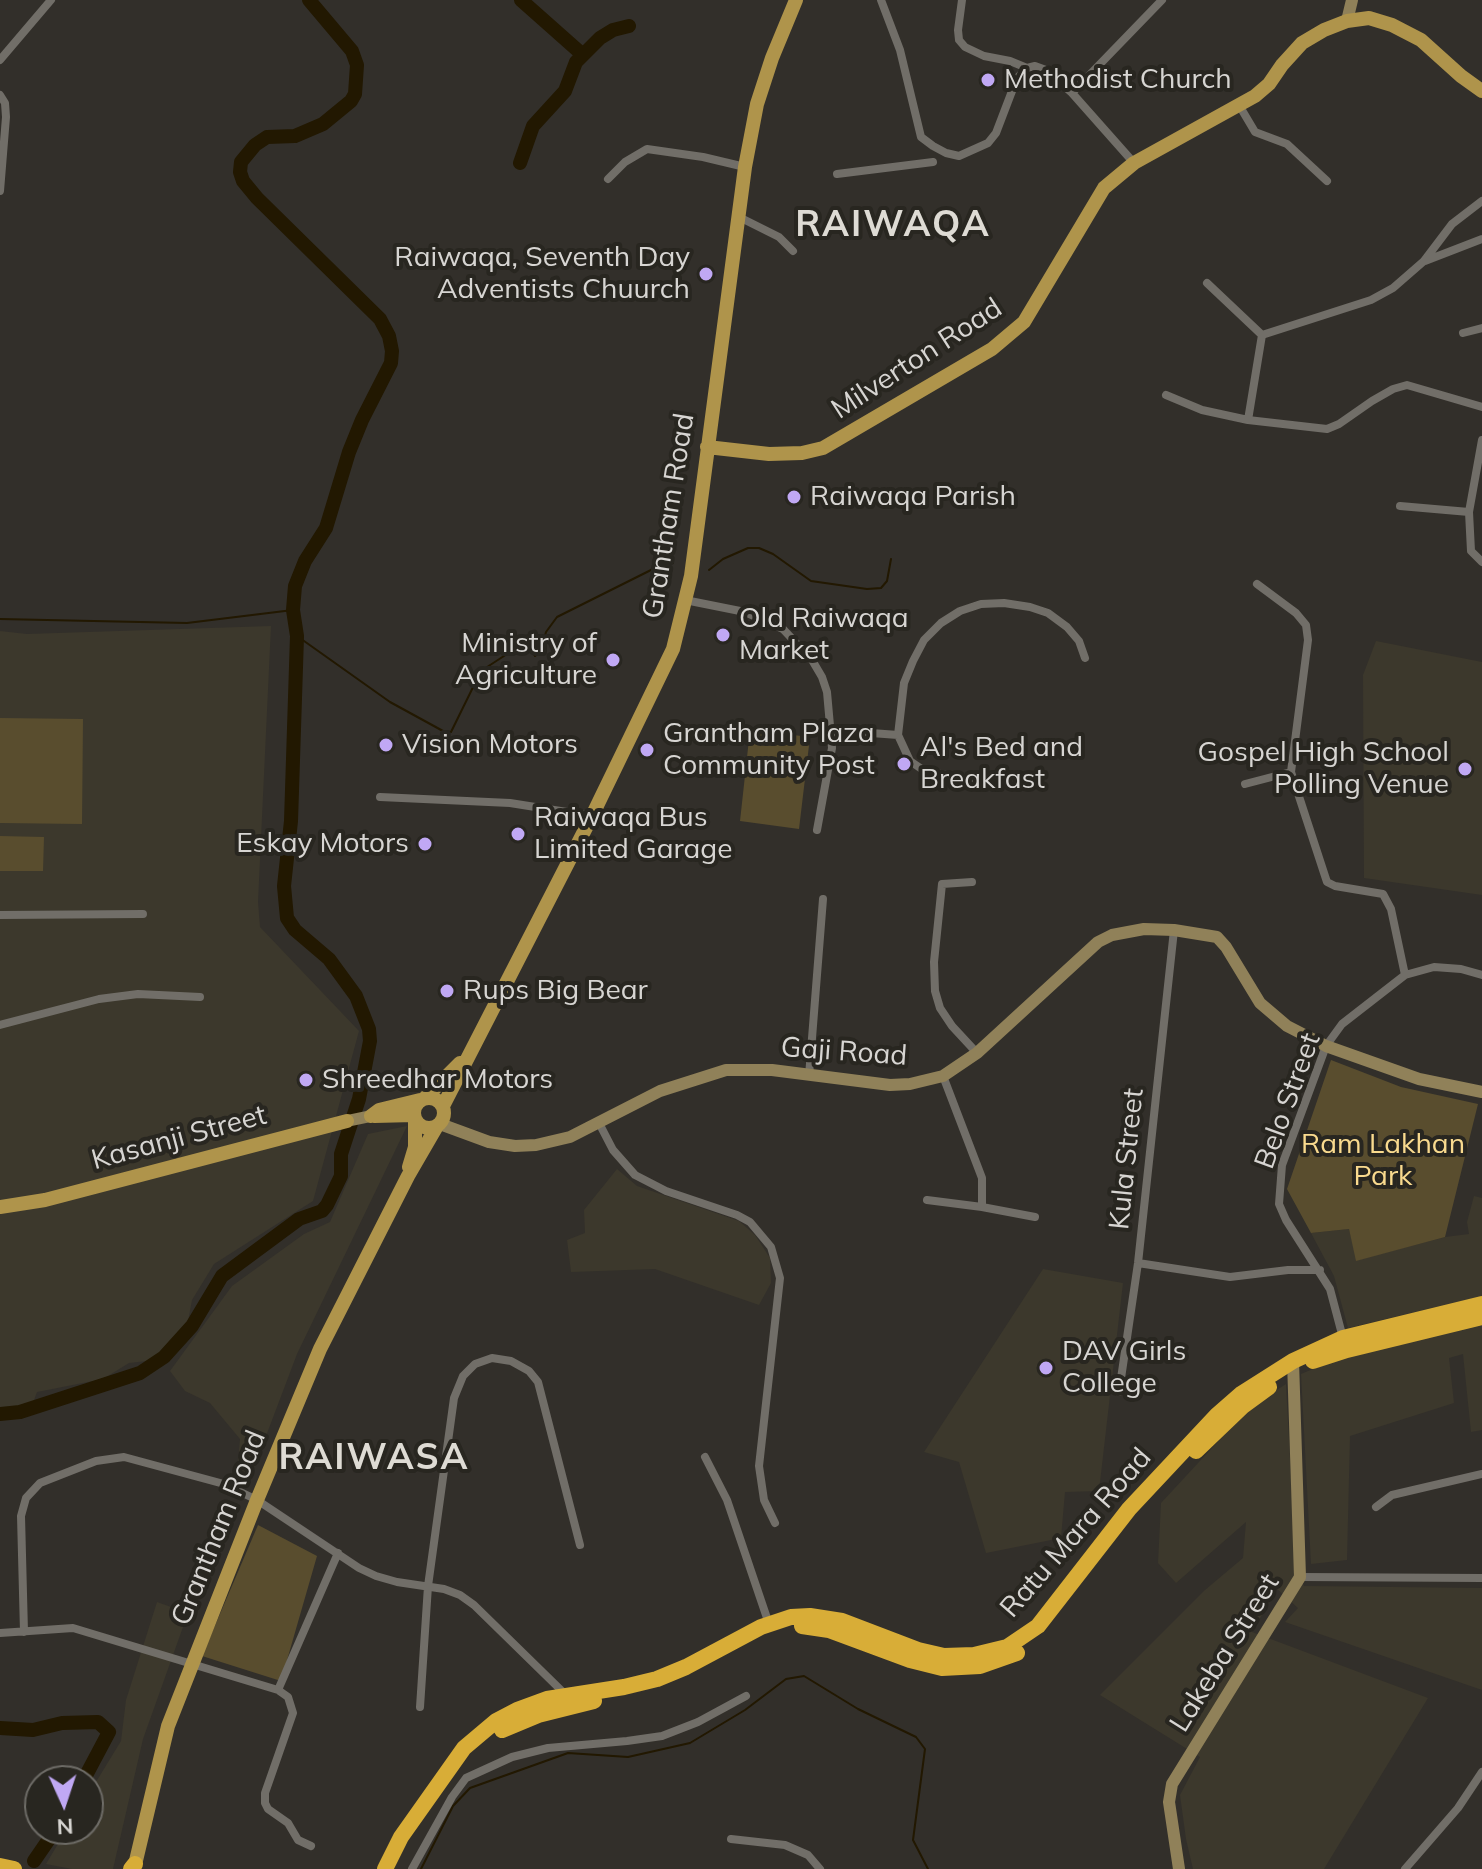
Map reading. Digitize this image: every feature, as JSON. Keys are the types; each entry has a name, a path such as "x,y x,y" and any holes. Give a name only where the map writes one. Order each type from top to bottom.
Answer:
{"highway":[{"name":"Ratu Mara Road","path":"385,1869 401,1837 464,1748 496,1721 547,1699 657,1679 769,1624 791,1617 827,1618 944,1656 974,1655 1007,1647 1038,1626 1129,1509 1217,1415 1248,1389 1345,1344 1482,1304"},
{"name":"Ratu Mara Road","path":"1345,1344 1482,1317"},
{"name":"Ratu Mara Road","path":"396,1869 423,1821 456,1773 479,1748 519,1721 579,1704 661,1689 775,1632 797,1626 829,1630 910,1660 942,1668 980,1666 1022,1650 1061,1614 1135,1519 1185,1462 1243,1406 1293,1366"},
{"path":"0,1866 14,1869"}],"main road":[{"name":"Grantham Road","path":"133,1867 168,1726 320,1349 417,1164 673,649 691,576 745,167 757,104 796,0"},
{"name":"Milverton Road","path":"707,447 769,454 802,453 823,448 992,349 1024,322 1104,188 1134,163 1239,105 1269,84 1302,43 1324,30 1347,21 1369,18 1392,25 1421,40 1482,91"},
{"name":"Grantham Road","path":"423,1099 472,1051"},
{"path":"434,1098 441,1116 425,1127 415,1118 415,1107 423,1099 434,1098"},
{"name":"Kasanji Street","path":"0,1207 45,1200 423,1099"},
{"name":"Kasanji Street","path":"360,1118 415,1118"},
{"name":"Grantham Road","path":"408,1176 415,1147 415,1118"}],"street":[{"path":"0,60 51,0"},
{"path":"881,0 900,50 921,137 946,153 959,156 988,143 996,133 1017,78 1027,68 1035,66 1046,70 1072,93 1134,163"},
{"path":"962,0 958,30 959,40 965,47 984,56 1027,68"},
{"path":"1072,93 1162,0"},
{"path":"1347,21 1352,0"},
{"path":"0,95 5,103 6,117 0,191"},
{"path":"1239,105 1255,132 1287,144 1327,181"},
{"path":"608,179 625,162 647,149 745,167"},
{"path":"837,174 933,162"},
{"path":"1262,335 1371,300 1409,276 1452,224 1482,201"},
{"path":"739,217 779,237 793,251"},
{"path":"1424,261 1482,239"},
{"path":"1207,283 1262,335"},
{"path":"1463,333 1482,328"},
{"path":"1248,420 1262,335"},
{"path":"1166,395 1202,410 1248,420 1327,429 1382,395 1407,385 1482,407"},
{"path":"1482,440 1469,512 1471,551 1482,562"},
{"path":"1400,506 1469,512"},
{"path":"1257,584 1296,613 1306,625 1308,640 1291,772 1327,882 1383,894 1391,909 1405,975"},
{"path":"685,600 745,612 783,629 812,660 822,677 827,692 832,748 817,830"},
{"path":"977,779 926,772 910,761 898,735 904,683 924,640 941,623 960,611 981,604 1004,603 1048,613 1079,641 1085,658"},
{"path":"831,730 898,735"},
{"path":"1245,784 1291,772"},
{"path":"380,797 510,803 592,816"},
{"path":"972,882 942,884 934,962 935,991 940,1008 977,1053"},
{"path":"809,1076 823,899"},
{"path":"0,915 143,914"},
{"name":"Gaji Road","path":"441,1116 489,1142 515,1146 552,1142 599,1123 660,1091 726,1070 772,1070 890,1085 943,1076 977,1053 1098,942 1130,931 1174,930 1217,937 1260,1003 1287,1026 1326,1046 1419,1079 1482,1092"},
{"name":"Kula Street","path":"1119,1392 1138,1263 1174,930"},
{"name":"Belo Street","path":"1345,1344 1330,1289 1281,1211 1279,1186 1282,1165 1326,1046 1342,1024 1405,975 1434,967 1482,975"},
{"path":"0,1025 99,999 138,994 200,997"},
{"path":"943,1076 982,1178 982,1207"},
{"path":"599,1123 613,1150 635,1175 666,1191 737,1215 750,1222 771,1247 780,1278 759,1466 764,1500 775,1523"},
{"path":"927,1200 1035,1217"},
{"path":"1138,1263 1230,1277 1288,1270 1320,1270"},
{"path":"420,1707 428,1586 454,1398 463,1376 475,1364 492,1358 511,1361 529,1371 538,1382 580,1545"},
{"name":"Lakeba Street","path":"1179,1869 1170,1816 1172,1784 1300,1577 1293,1366"},
{"path":"24,1632 22,1511 27,1496 40,1483 96,1461 124,1457 224,1484 257,1500 376,1576 453,1591 468,1599 566,1695"},
{"path":"705,1457 727,1500 769,1624"},
{"path":"1376,1507 1392,1495 1482,1474"},
{"path":"278,1690 338,1553"},
{"path":"1300,1577 1482,1578"},
{"path":"0,1633 73,1628 278,1690 288,1697 293,1713 265,1793 265,1803 268,1809 288,1823 298,1840 311,1846"},
{"path":"547,1699 550,1679"},
{"path":"412,1869 466,1778 512,1757 548,1748 662,1736 698,1722 746,1696"},
{"path":"1405,1869 1458,1808 1482,1772"},
{"path":"731,1839 785,1845 808,1855 820,1869"}],"shaded area":[{"path":"271,626 258,902 260,927 359,1031 313,1201 214,1264 192,1300 186,1332 156,1360 129,1363 103,1379 37,1392 33,1403 13,1411 0,1411 0,631 27,634"},
{"path":"1376,641 1482,662 1482,895 1364,878 1363,675"},
{"path":"407,1126 297,1354 249,1481 237,1473 240,1439 210,1403 185,1391 170,1371 232,1286 304,1234 330,1222 368,1134"},
{"path":"617,1169 637,1186 739,1221 755,1235 770,1258 771,1283 759,1305 655,1269 571,1272 567,1240 585,1233 584,1210"},
{"path":"1474,1196 1482,1198 1482,1296 1348,1328 1334,1276 1311,1233 1349,1229 1357,1260 1445,1237 1469,1234 1467,1222"},
{"name":"DAV Girls College","path":"1043,1269 1123,1283 1099,1491 1065,1492 1061,1538 986,1553 959,1462 924,1452"},
{"path":"1482,1320 1482,1430 1471,1432 1463,1354 1449,1358 1454,1403 1350,1436 1347,1560 1311,1564 1301,1374 1358,1350"},
{"path":"1286,1384 1296,1570 1304,1586 1482,1588 1482,1690 1285,1622 1298,1608 1277,1589 1252,1632 1428,1698 1324,1869 1193,1869 1180,1795 1200,1757 1100,1695 1205,1590 1243,1558 1246,1522 1176,1583 1158,1563 1161,1503 1249,1408"},
{"path":"157,1602 188,1613 143,1739 113,1869 72,1869 46,1864 57,1845 104,1845 104,1769 121,1741 126,1700"}],"green space":[{"path":"0,718 83,719 82,824 0,823"},
{"path":"750,730 810,737 799,829 740,821"},
{"path":"0,836 44,837 43,871 0,871"},
{"name":"Ram Lakhan Park","path":"1331,1060 1401,1087 1478,1104 1445,1237 1356,1261 1349,1229 1311,1233 1287,1189"},
{"path":"258,1525 317,1556 281,1681 202,1656"}],"waterway":[{"path":"0,1414 20,1412 140,1373 164,1357 192,1326 222,1276 299,1219 322,1211 327,1205 341,1176 341,1154 359,1099 370,1041 369,1029 356,996 329,959 295,930 287,918 284,886 291,821 297,636 293,610 295,586 305,561 326,528 349,452 391,363 392,351 389,336 380,319 257,198 243,181 240,172 241,162 255,145 267,137 295,136 323,124 355,94 357,65 352,51 309,0"},
{"path":"521,0 583,55"},
{"path":"520,163 533,126 565,91 576,62 600,38 613,30 629,26"},
{"path":"709,570 723,559 748,548 759,548 773,554 811,581 867,589 881,588 887,581 891,559"},
{"path":"297,636 390,702 443,731 451,732 481,671 512,648 528,644 535,656 541,651 546,632 557,617 659,566 673,563"},
{"path":"0,619 187,623 293,610"},
{"path":"421,1869 453,1806 470,1788 568,1753 628,1757 690,1743 745,1710 786,1679 804,1676 858,1709 916,1737 925,1749 913,1840 928,1869"},
{"path":"0,1728 33,1730 62,1723 98,1722 109,1732 91,1765"},
{"path":"34,1861 45,1845"}],"place":[{"name":"Methodist Church","path":"988,80"},
{"name":"Raiwaqa, Seventh Day Adventists Chuurch","path":"706,274"},
{"name":"Raiwaqa Parish","path":"794,497"},
{"name":"Old Raiwaqa Market","path":"723,635"},
{"name":"Ministry of Agriculture","path":"613,660"},
{"name":"Vision Motors","path":"386,745"},
{"name":"Grantham Plaza Community Post","path":"647,750"},
{"name":"Al's Bed and Breakfast","path":"904,764"},
{"name":"Gospel High School Polling Venue","path":"1465,769"},
{"name":"Raiwaqa Bus Limited Garage","path":"518,834"},
{"name":"Eskay Motors","path":"425,844"},
{"name":"Rups Big Bear","path":"447,991"},
{"name":"Shreedhar Motors","path":"306,1080"},
{"name":"DAV Girls College","path":"1046,1368"}],"district":[{"name":"RAIWAQA","path":"893,225"},
{"name":"RAIWASA","path":"374,1458"}]}
